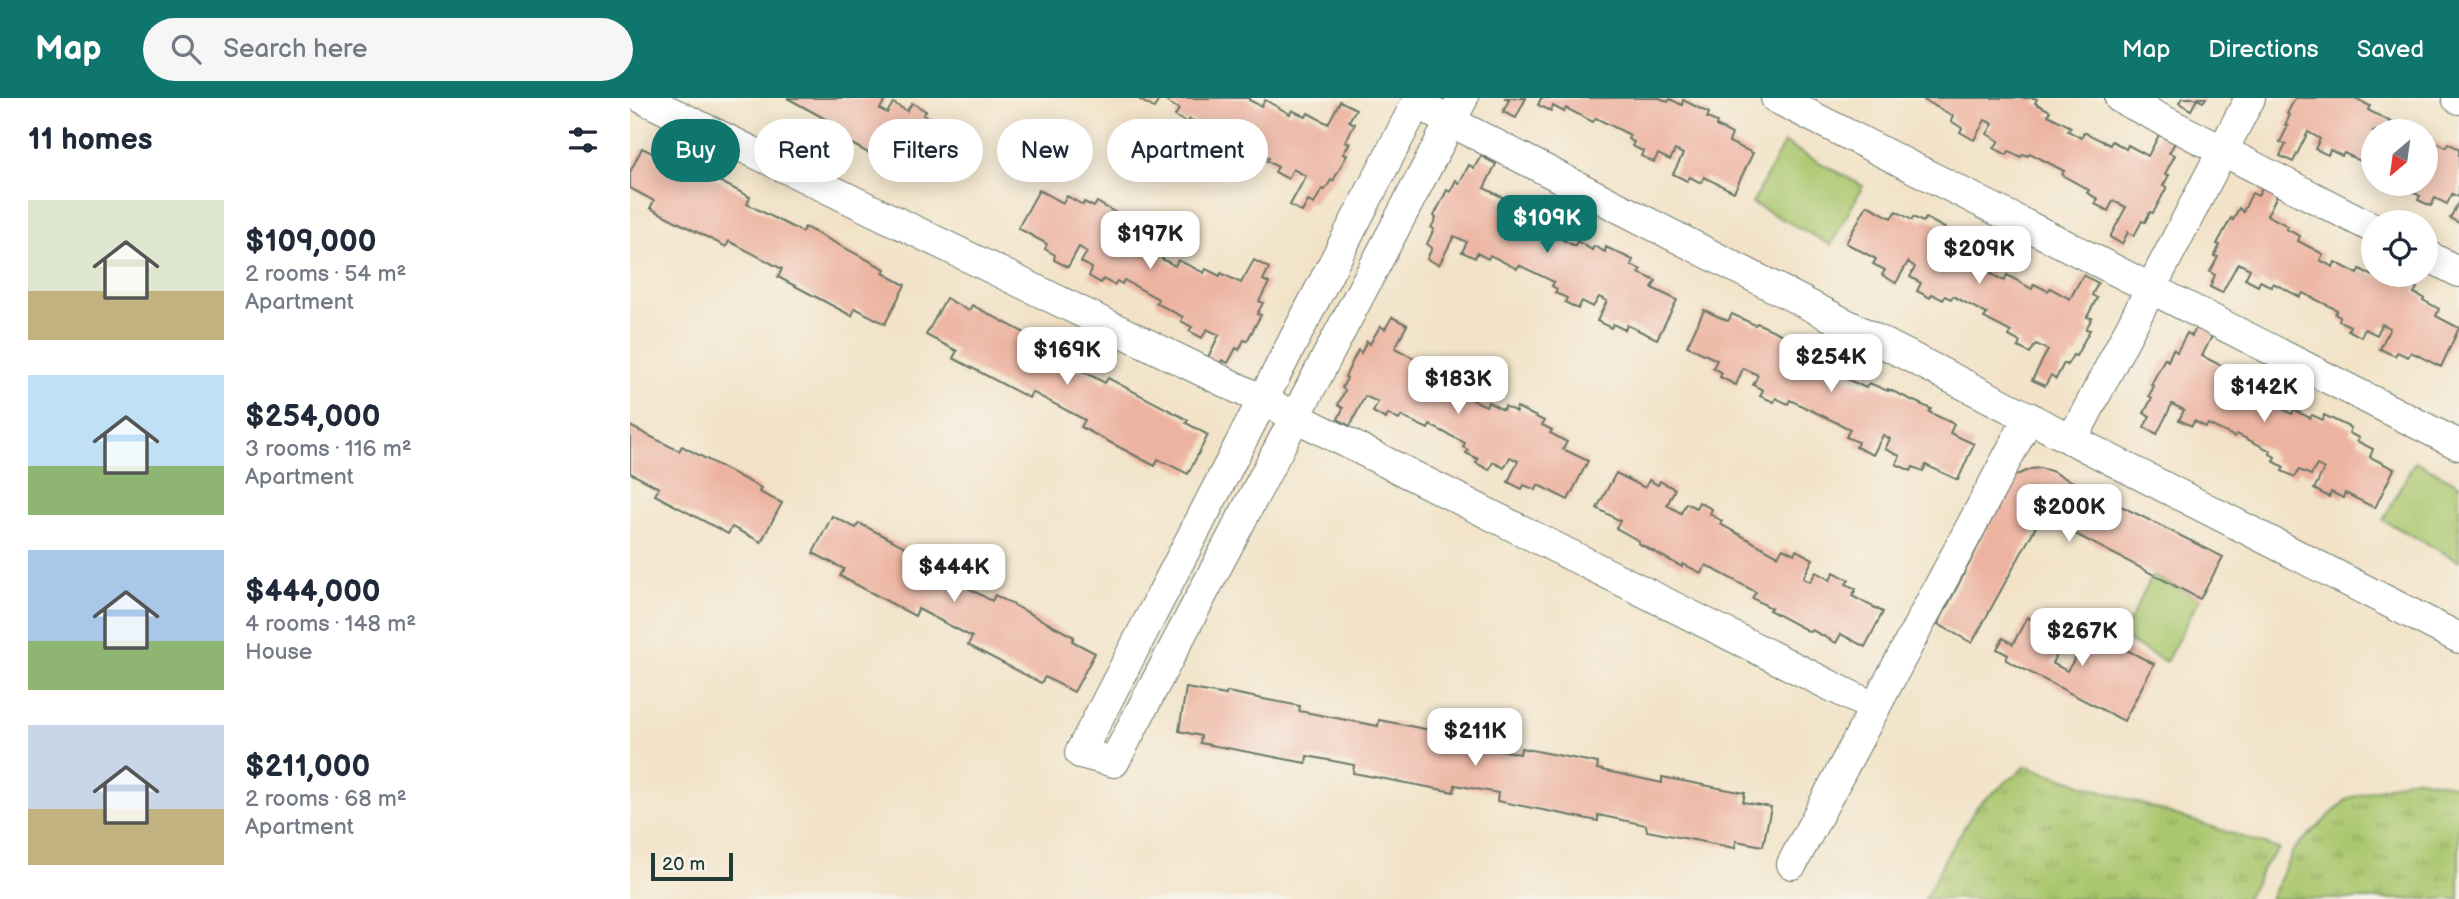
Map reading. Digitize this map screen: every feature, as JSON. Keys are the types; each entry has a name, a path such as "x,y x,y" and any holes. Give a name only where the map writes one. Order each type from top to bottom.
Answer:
{"street":[{"path":"642,98 1295,416 1875,708"},
{"path":"1776,98 2459,445"},
{"path":"2120,98 2361,222"},
{"path":"2073,440 2250,98"},
{"path":"1457,110 1114,762 1080,753 1414,100 1457,110 2029,417 2459,638"},
{"path":"2438,261 2459,272"},
{"path":"1792,864 2029,417"}],"green space":[{"path":"1784,143 1863,186 1831,245 1752,203"},
{"path":"2415,461 2459,484 2459,561 2383,520"},
{"path":"2152,576 2200,598 2166,662 2122,638"},
{"path":"2026,766 2279,849 2266,863 2246,899 1925,899 1947,855 1978,805"},
{"path":"2414,778 2459,786 2459,899 2270,899 2294,849 2347,799"}],"building":[{"path":"787,98 886,98 880,109 887,113 893,103 907,111 912,103 926,111 923,115 931,119 868,119 868,153 854,145 854,119 826,119"},
{"path":"1160,98 1154,108 1140,100"},
{"path":"1170,98 1250,98 1249,100 1261,106 1265,100 1290,114 1292,110 1306,117 1308,113 1328,124 1340,101 1356,109 1349,121 1355,124 1345,142 1350,143 1343,154 1347,155 1333,181 1331,180 1325,190 1322,189 1314,204 1308,201 1302,212 1290,205 1306,176 1293,169 1288,179 1275,172 1278,167 1268,162 1268,119 1180,119 1175,116 1179,109 1167,102"},
{"path":"1504,98 1526,98 1516,118 1503,112 1509,100"},
{"path":"1541,98 1660,98 1682,105 1683,100 1709,113 1707,118 1732,134 1729,142 1753,153 1734,192 1704,177 1701,183 1690,177 1687,181 1673,174 1683,154 1675,150 1670,160 1658,154 1654,162 1641,156 1643,151 1632,146 1634,142 1628,139 1630,135 1596,118 1593,122 1566,108 1564,112 1553,106 1551,111 1538,105"},
{"path":"2035,98 2035,103 2050,111 2048,115 2071,127 2068,131 2081,138 2084,132 2110,145 2112,141 2126,149 2128,145 2148,156 2160,133 2176,141 2169,153 2175,155 2165,174 2169,175 2163,186 2167,187 2153,213 2150,212 2145,222 2142,221 2134,236 2128,232 2122,244 2110,237 2126,207 2113,201 2108,211 2095,204 2098,199 2087,193 2089,190 2062,175 2064,171 2030,153 2021,157 2009,151 2007,155 1994,148 1999,141 1987,134 1993,124 1985,120 1974,140 1960,132 1962,128 1951,121 1953,116 1924,100"},
{"path":"2182,98 2206,98 2203,102 2197,99 2191,110 2179,103"},
{"path":"2295,98 2355,98 2370,106 2368,110 2385,119 2361,119 2361,161 2344,153 2342,156 2330,150 2328,155 2315,149 2320,139 2308,132 2293,162 2280,156 2286,144 2280,142 2288,126 2285,125 2290,115 2287,114"},
{"path":"2438,143 2446,147 2448,143 2459,149 2459,197 2452,194 2447,204 2435,198 2431,206 2418,200 2420,196 2438,196"},
{"path":"642,148 651,152 651,182 721,182 750,197 747,204 802,232 805,227 885,269 883,273 905,285 885,324 855,308 852,316 778,277 782,269 729,241 726,247 650,208 654,201 630,188 630,172"},
{"path":"1481,156 1496,164 1484,188 1504,198 1502,202 1517,209 1514,213 1539,226 1537,232 1549,239 1551,234 1575,246 1577,241 1592,250 1594,246 1605,252 1606,247 1633,260 1631,265 1641,270 1639,273 1656,281 1652,288 1677,300 1657,339 1627,325 1625,330 1613,324 1611,328 1597,321 1607,301 1599,297 1593,307 1582,301 1578,309 1565,302 1567,298 1555,293 1557,289 1552,286 1554,282 1519,265 1517,269 1490,255 1488,259 1477,253 1475,258 1462,252 1467,242 1454,236 1439,265 1427,259 1432,248 1427,244 1434,229 1431,228 1436,218 1434,216 1447,190 1450,192 1456,180 1459,184 1469,165 1474,168"},
{"path":"2264,184 2279,192 2267,215 2300,236 2298,241 2323,254 2320,260 2333,267 2335,262 2358,274 2361,270 2361,287 2417,288 2414,293 2439,309 2436,316 2459,328 2441,367 2411,352 2408,357 2397,352 2395,356 2380,349 2390,328 2382,324 2377,335 2365,329 2361,337 2348,330 2350,326 2339,321 2340,317 2335,314 2337,310 2303,293 2300,297 2273,283 2272,287 2260,281 2258,286 2245,279 2250,269 2238,263 2222,293 2210,287 2215,275 2210,272 2218,257 2214,256 2220,245 2217,244 2239,208 2243,212 2252,193 2258,196"},
{"path":"1039,190 1063,203 1067,196 1083,205 1084,202 1094,207 1097,202 1123,217 1120,221 1131,226 1129,230 1144,238 1142,242 1165,255 1162,259 1175,266 1178,260 1204,273 1206,269 1220,276 1221,273 1241,283 1254,260 1269,268 1263,280 1269,283 1259,301 1263,303 1257,314 1261,315 1247,341 1244,340 1239,350 1236,348 1228,363 1222,360 1216,371 1204,365 1219,335 1207,329 1202,338 1189,331 1192,327 1181,321 1183,317 1156,303 1158,299 1124,280 1122,284 1117,281 1114,285 1103,279 1101,283 1089,276 1092,268 1081,262 1087,252 1079,247 1068,267 1054,260 1055,255 1045,249 1047,244 1018,228"},
{"path":"2459,201 2459,223 2450,218"},
{"path":"1867,205 1891,218 1896,211 1912,220 1913,217 1923,222 1926,218 1952,232 1948,236 1973,253 1971,258 1993,270 1991,274 2004,281 2007,275 2032,289 2034,284 2048,291 2050,288 2070,299 2083,275 2098,283 2092,295 2097,298 2087,317 2092,318 2086,329 2090,330 2076,356 2073,355 2067,365 2064,363 2056,379 2051,375 2045,386 2032,380 2048,350 2036,344 2030,353 2018,347 2020,342 2009,336 2011,332 1984,318 1987,314 1953,296 1951,299 1945,296 1943,300 1932,294 1930,298 1917,291 1921,283 1910,277 1915,267 1908,262 1896,283 1882,275 1885,270 1873,264 1876,259 1846,243"},
{"path":"946,298 969,311 972,305 1053,348 1050,354 1105,383 1108,378 1188,420 1186,423 1208,435 1188,474 1158,459 1155,466 1081,427 1085,420 1032,392 1029,398 953,358 957,351 926,335"},
{"path":"1704,310 1728,321 1732,314 1755,325 1757,323 1819,355 1815,364 1866,388 1869,383 1888,389 1931,409 1929,412 1954,424 1950,433 1974,444 1958,480 1926,465 1923,471 1913,467 1911,471 1896,464 1900,456 1885,449 1890,439 1883,435 1873,455 1856,447 1858,442 1846,437 1850,429 1790,400 1788,404 1776,398 1774,402 1760,396 1763,390 1753,385 1758,375 1743,368 1736,385 1720,377 1722,373 1713,368 1717,360 1687,346"},
{"path":"1392,317 1407,325 1395,348 1415,359 1413,362 1428,369 1425,373 1451,386 1448,393 1460,399 1462,395 1486,406 1488,402 1503,410 1505,406 1516,412 1517,407 1544,421 1542,425 1552,430 1550,433 1567,442 1563,449 1588,461 1568,500 1538,485 1536,490 1524,485 1522,489 1508,482 1518,461 1510,457 1504,468 1493,462 1489,470 1476,463 1478,459 1466,453 1468,450 1463,447 1465,443 1430,425 1428,429 1401,416 1399,420 1388,414 1386,419 1373,412 1378,402 1365,396 1350,426 1338,419 1343,408 1338,405 1345,390 1342,388 1347,378 1345,377 1358,350 1361,353 1367,341 1370,344 1380,326 1385,329"},
{"path":"2198,324 2214,332 2202,356 2222,366 2220,370 2234,377 2232,382 2257,395 2254,401 2267,407 2269,402 2292,414 2294,410 2310,418 2312,415 2323,420 2324,415 2351,428 2349,433 2359,438 2357,441 2373,449 2370,457 2394,469 2375,508 2345,493 2343,498 2331,492 2329,497 2314,489 2324,469 2317,465 2311,475 2299,470 2295,477 2282,471 2284,467 2273,461 2275,457 2270,454 2271,451 2237,434 2235,437 2208,424 2206,427 2194,421 2192,426 2179,420 2184,410 2172,404 2157,434 2144,427 2150,416 2144,413 2152,398 2149,396 2154,386 2151,385 2165,358 2168,361 2173,349 2177,352 2187,333 2192,336"},
{"path":"630,426 679,451 682,446 761,488 759,492 782,503 761,542 732,527 728,534 655,495 659,488 630,473"},
{"path":"2040,468 2051,471 2223,557 2200,599 2043,519 2039,521 1972,643 1938,624 2014,476"},
{"path":"1616,473 1645,488 1649,480 1658,485 1660,481 1675,489 1667,505 1681,513 1686,503 1696,508 1699,502 1712,509 1710,514 1722,521 1720,524 1778,556 1783,548 1794,554 1796,550 1813,559 1803,578 1810,582 1816,572 1830,580 1834,572 1849,580 1846,584 1856,589 1852,596 1883,612 1865,647 1841,634 1836,643 1812,630 1810,632 1752,598 1756,592 1706,565 1701,573 1683,564 1682,567 1616,528 1620,521 1597,508"},
{"path":"832,516 856,528 859,523 940,565 936,571 992,601 995,595 1074,637 1072,641 1095,653 1074,692 1045,677 1041,683 968,645 972,637 918,609 915,616 840,576 844,569 813,553"},
{"path":"2027,617 2066,638 2052,663 2067,671 2092,632 2154,664 2124,721 2006,660 2008,655 1997,649 2003,638 2013,644"},
{"path":"1186,688 1226,695 1227,692 1300,706 1299,711 1378,726 1379,720 1450,734 1449,739 1520,754 1521,748 1598,763 1597,769 1662,783 1662,777 1745,793 1743,802 1771,807 1763,846 1736,841 1735,848 1647,831 1646,825 1598,815 1598,821 1497,801 1498,793 1455,785 1454,792 1353,773 1354,765 1307,756 1306,763 1200,743 1201,736 1179,731"}]}
